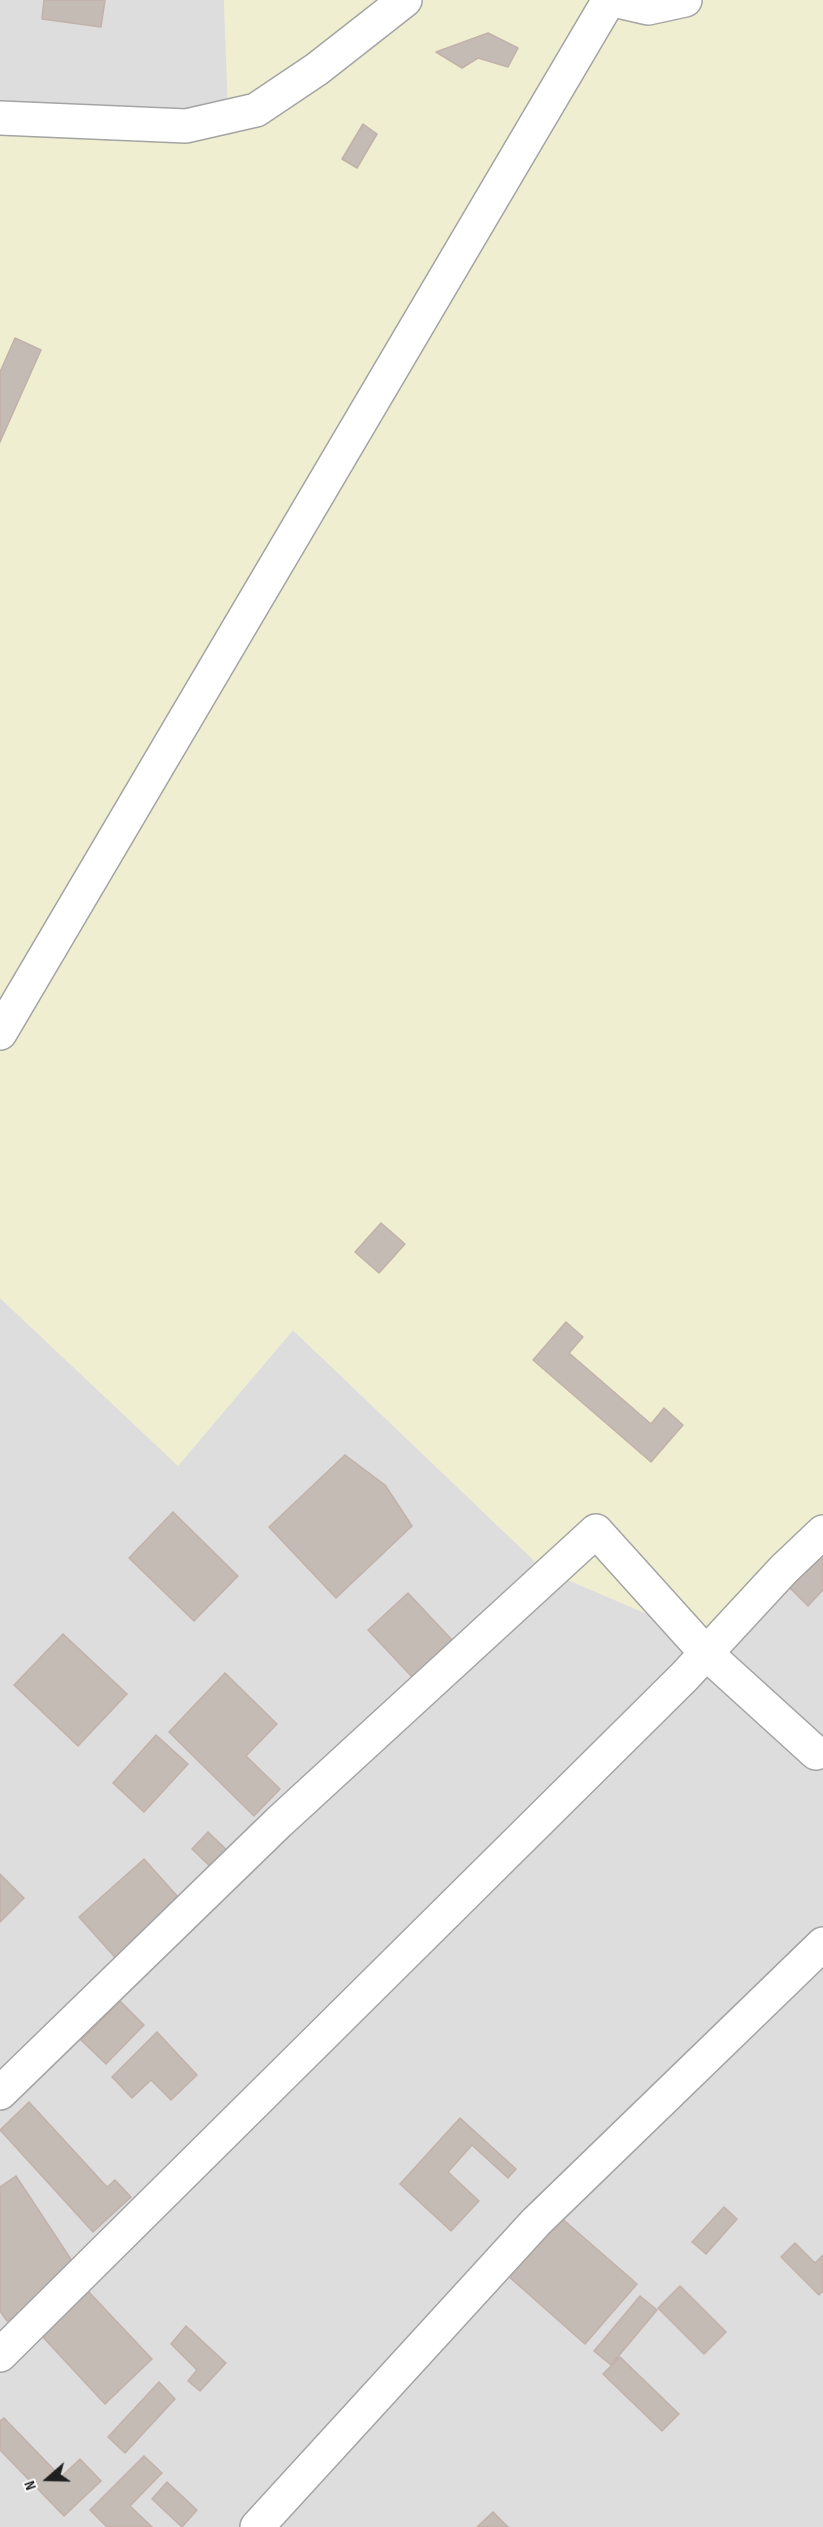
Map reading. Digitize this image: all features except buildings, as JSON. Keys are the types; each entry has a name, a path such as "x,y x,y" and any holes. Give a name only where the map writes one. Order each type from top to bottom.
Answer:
{"street":[{"path":"0,118 186,126 256,110 317,69 405,0"},
{"path":"0,1033 609,0"},
{"path":"613,0 648,8 685,0"},
{"path":"0,2093 279,1822 596,1531 707,1654 816,1753"},
{"path":"0,2355 707,1654 784,1569 823,1532"},
{"path":"257,2527 536,2222 823,1944"}],"shaded area":[{"path":"0,0 224,0 229,116 0,118"},
{"path":"0,1298 178,1465 293,1330 544,1570 823,1536 823,2527 0,2527"}],"green space":[{"path":"224,0 823,0 823,1536 722,1646 544,1570 293,1330 178,1466 0,1298 0,118 228,116"}]}
